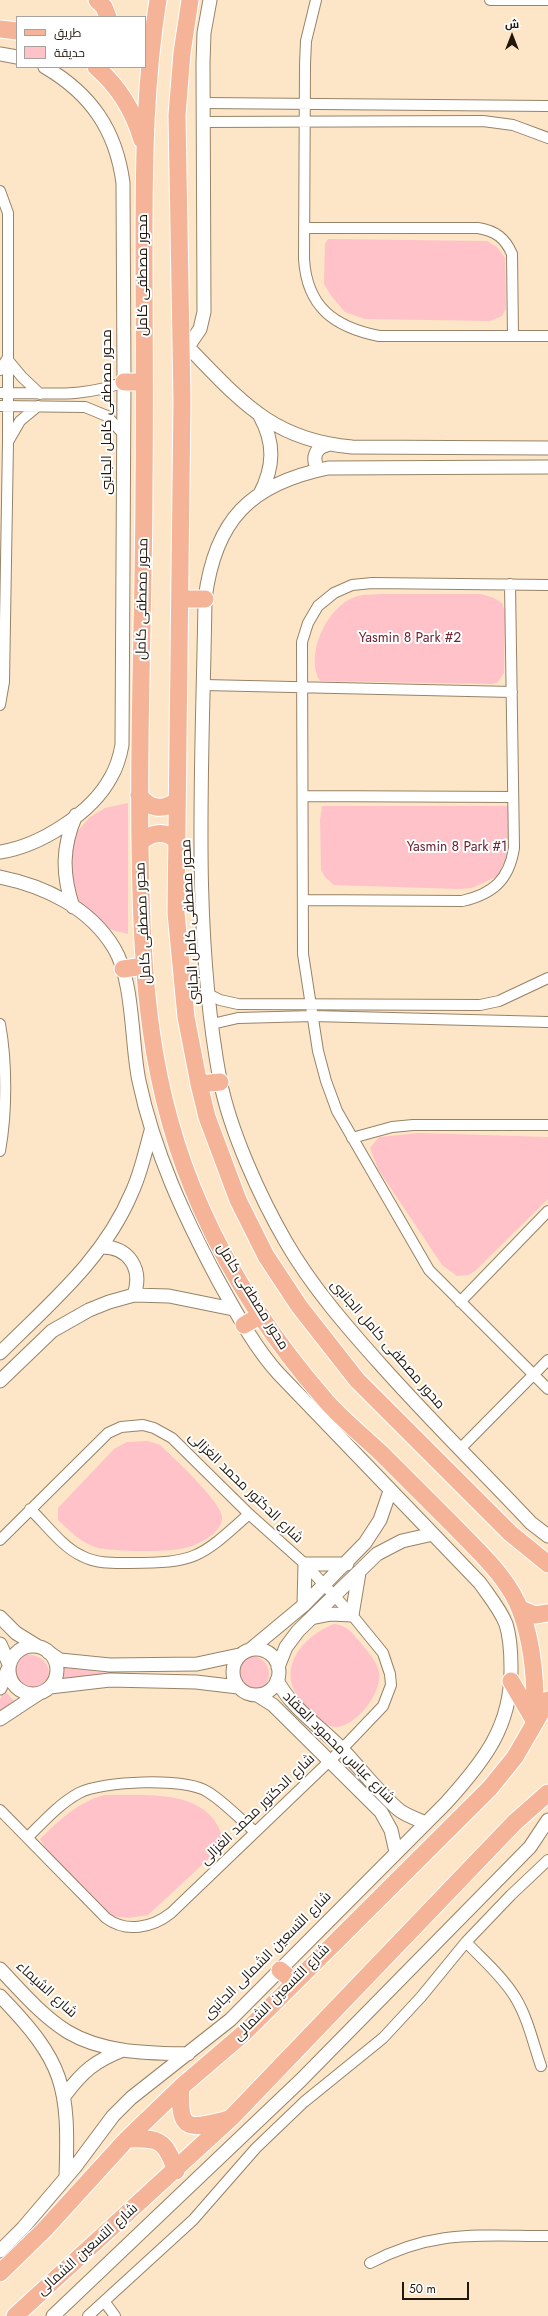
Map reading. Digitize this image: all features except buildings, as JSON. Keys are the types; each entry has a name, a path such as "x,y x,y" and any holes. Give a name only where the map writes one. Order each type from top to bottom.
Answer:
{"main road":[{"path":"96,0 104,7 108,16"},
{"name":"محور مصطفى كامل","path":"158,0 144,146 144,483 139,795 142,943 153,1050 161,1091 174,1137 190,1182 217,1243 261,1315 288,1354 329,1404 487,1560 512,1592 521,1610 533,1662 535,1722"},
{"path":"190,0 182,53 177,115 184,348 176,801 176,913 186,1017 199,1084 207,1117 238,1200 266,1256 299,1306 357,1380 510,1534 548,1564"},
{"path":"0,29 16,31"},
{"path":"97,68 122,96 139,128 144,146"},
{"path":"124,382 144,382"},
{"path":"180,599 205,599"},
{"path":"139,795 149,805 156,808 164,808 176,801"},
{"path":"140,843 151,835 157,833 171,836 176,840"},
{"path":"123,969 144,966"},
{"path":"199,1084 220,1082"},
{"path":"244,1325 261,1315"},
{"path":"521,1610 535,1615 548,1613"},
{"path":"511,1681 535,1722"},
{"name":"شارع التسعين الشمالى","path":"0,2273 44,2230 127,2139 181,2087 244,2033 490,1788 515,1756 548,1700"},
{"name":"شارع التسعين الشمالى","path":"15,2316 176,2171 231,2118 515,1822 548,1793"},
{"path":"280,1970 294,1982"},
{"path":"181,2087 181,2117 186,2122 193,2126 202,2126 231,2118"},
{"path":"127,2139 155,2139 162,2143 169,2153 176,2171"}],"street":[{"path":"210,0 204,33 204,312 200,329 184,348 260,416 281,429 303,439 327,444 548,448"},
{"path":"316,0 306,41 304,105 304,228 305,276 310,292 320,307 337,322 357,332 379,336 548,336"},
{"path":"490,0 548,0"},
{"path":"0,54 16,57"},
{"name":"محور مصطفى كامل الجانبى","path":"0,852 33,843 51,833 76,815 102,791 118,762 122,745 124,435 123,183 120,165 107,127 97,112 78,91 62,77 47,68"},
{"path":"204,103 548,106"},
{"path":"203,122 483,121 513,124 548,138"},
{"path":"0,191 8,213 4,286 7,358 4,406 8,442 3,514 4,682 0,705"},
{"path":"304,228 478,228 490,230 500,236 508,244 512,254 513,336"},
{"path":"7,358 40,394"},
{"path":"0,370 7,358"},
{"path":"4,393 87,393 124,382"},
{"path":"4,406 85,407 98,412 114,422 124,435"},
{"path":"8,442 20,421 38,406"},
{"path":"260,416 270,441 272,455 270,468 260,494"},
{"path":"0,430 8,442"},
{"path":"319,470 316,465 315,454 327,444"},
{"path":"470,447 470,466"},
{"name":"محور مصطفى كامل الجانبى","path":"548,467 353,466 319,470 281,482 260,494 232,518 221,538 208,574 205,599 202,884 208,994 220,1082 237,1137 286,1242 319,1291 358,1339 430,1420 531,1523 548,1536"},
{"path":"548,585 372,583 352,585 334,593 318,606 308,623 302,642 303,954 311,1005 326,1081 337,1111 426,1265 436,1278 548,1389"},
{"path":"303,900 462,901 478,897 492,889 504,878 512,863 514,848 510,584"},
{"path":"204,685 512,692"},
{"path":"303,796 513,797"},
{"path":"73,907 67,889 64,857 68,833 76,815"},
{"path":"0,877 38,887 73,907 90,918 104,933 115,950 123,969 135,1056 151,1131 173,1188 196,1238 233,1309 274,1369 480,1583 499,1611 506,1626 511,1658 511,1681"},
{"path":"208,994 220,1000 238,1004 480,1005 499,1001 548,978"},
{"path":"212,1024 238,1018 313,1016 548,1022"},
{"path":"0,1024 4,1058 3,1117 0,1151"},
{"path":"352,1138 392,1127 413,1125 548,1125"},
{"path":"0,1353 78,1276 102,1247 133,1191 151,1131"},
{"path":"460,1302 548,1211"},
{"path":"102,1247 114,1247 124,1252 131,1262 136,1271 137,1284 134,1295"},
{"path":"0,1381 35,1346 70,1319 89,1310 134,1295 189,1299 233,1309"},
{"path":"460,1449 548,1360"},
{"name":"شارع الدكتور محمد الغزالى","path":"0,1540 108,1432 126,1426 143,1425 154,1428 172,1438 324,1585 382,1653 388,1663 391,1685 383,1706 342,1749 160,1921 149,1925 126,1927 116,1925 98,1911 28,1837 0,1810"},
{"path":"0,1617 16,1633 60,1660 104,1665 197,1664 239,1655 251,1649 304,1605 347,1564 374,1532 390,1491"},
{"path":"30,1509 71,1550 94,1561 107,1563 169,1563 194,1557 215,1544 249,1514"},
{"path":"50,1687 110,1680 196,1682 238,1687 245,1692 257,1695 269,1690 277,1680 278,1667 286,1647 309,1619 359,1573 377,1554 402,1541 433,1534"},
{"path":"304,1605 304,1564 347,1564"},
{"path":"309,1619 331,1614 352,1616 359,1573"},
{"path":"0,1644 8,1667 10,1679 15,1687 28,1694 38,1694"},
{"path":"0,1688 14,1655 21,1649 36,1646"},
{"path":"251,1649 268,1652 278,1667"},
{"path":"0,1719 50,1687 54,1682 57,1669 56,1663 48,1652"},
{"path":"238,1687 232,1671 239,1655"},
{"name":"شارع عباس محمود العقاد","path":"277,1680 297,1705 342,1749 399,1810 408,1816 426,1823"},
{"name":"شارع التسعين الشمالى الجانبى","path":"0,2251 23,2228 66,2177 113,2116 131,2098 230,2020 462,1785 488,1753 504,1718 511,1681"},
{"name":"شارع عباس محمود العقاد","path":"257,1695 273,1705 381,1812 391,1830 396,1852"},
{"path":"28,1837 64,1803 81,1792 102,1787 171,1781 195,1786 207,1792 254,1831"},
{"path":"53,2316 104,2265 301,2080 530,1847 548,1820"},
{"path":"88,2316 193,2220 256,2148 304,2102 388,2032 466,1942 511,1895 548,1860"},
{"path":"466,1942 496,1972 515,1998 529,2027 540,2066"},
{"name":"شارع الشيماء","path":"0,1969 36,2005 68,2032 84,2040 123,2050 188,2054"},
{"path":"0,1996 39,2039 55,2064 65,2095 67,2115 66,2177"},
{"path":"22,2019 36,2005"},
{"path":"65,2095 88,2068 99,2060 123,2050"},
{"path":"370,2263 399,2248 448,2236 486,2234 548,2236"},
{"path":"104,2301 115,2316"}],"green space":[{"path":"328,239 487,241 497,247 505,258 506,309 502,316 490,321 365,319 345,312 332,297 324,284 325,244"},
{"name":"Yasmin 8 Park #2","path":"481,594 494,598 502,603 505,612 504,673 497,683 491,684 320,681 316,670 315,657 317,644 329,619 337,609 347,601 361,595"},
{"path":"128,803 128,934 115,931 98,924 72,896 69,853 77,832 90,817 105,808"},
{"name":"Yasmin 8 Park #1","path":"322,806 509,806 509,850 498,876 472,888 458,889 334,885 325,877 321,870 320,820"},
{"path":"419,1133 548,1137 548,1199 475,1271 468,1275 457,1276 442,1265 378,1169 370,1148 379,1137"},
{"path":"148,1441 160,1445 195,1479 213,1500 222,1516 221,1522 214,1533 200,1542 180,1549 150,1551 112,1550 95,1547 84,1542 58,1520 58,1508 114,1449 127,1442"},
{"path":"334,1624 349,1630 374,1660 379,1673 377,1690 367,1707 352,1721 337,1727 327,1725 310,1711 295,1691 291,1679 291,1667 295,1656 302,1646 311,1637"},
{"path":"26,1655 34,1655 44,1660 48,1667 48,1681 44,1688 34,1693 26,1693 16,1688 14,1685 11,1678 11,1670 16,1660 19,1658"},
{"path":"251,1656 264,1661 269,1674 264,1687 251,1692 238,1687 233,1674 238,1661"},
{"path":"60,1667 107,1673 59,1682"},
{"path":"5,1691 14,1701 0,1712 0,1699"},
{"path":"105,1795 157,1796 191,1802 205,1810 216,1822 223,1839 217,1851 148,1915 128,1918 110,1916 47,1851 40,1839 77,1807"}]}
